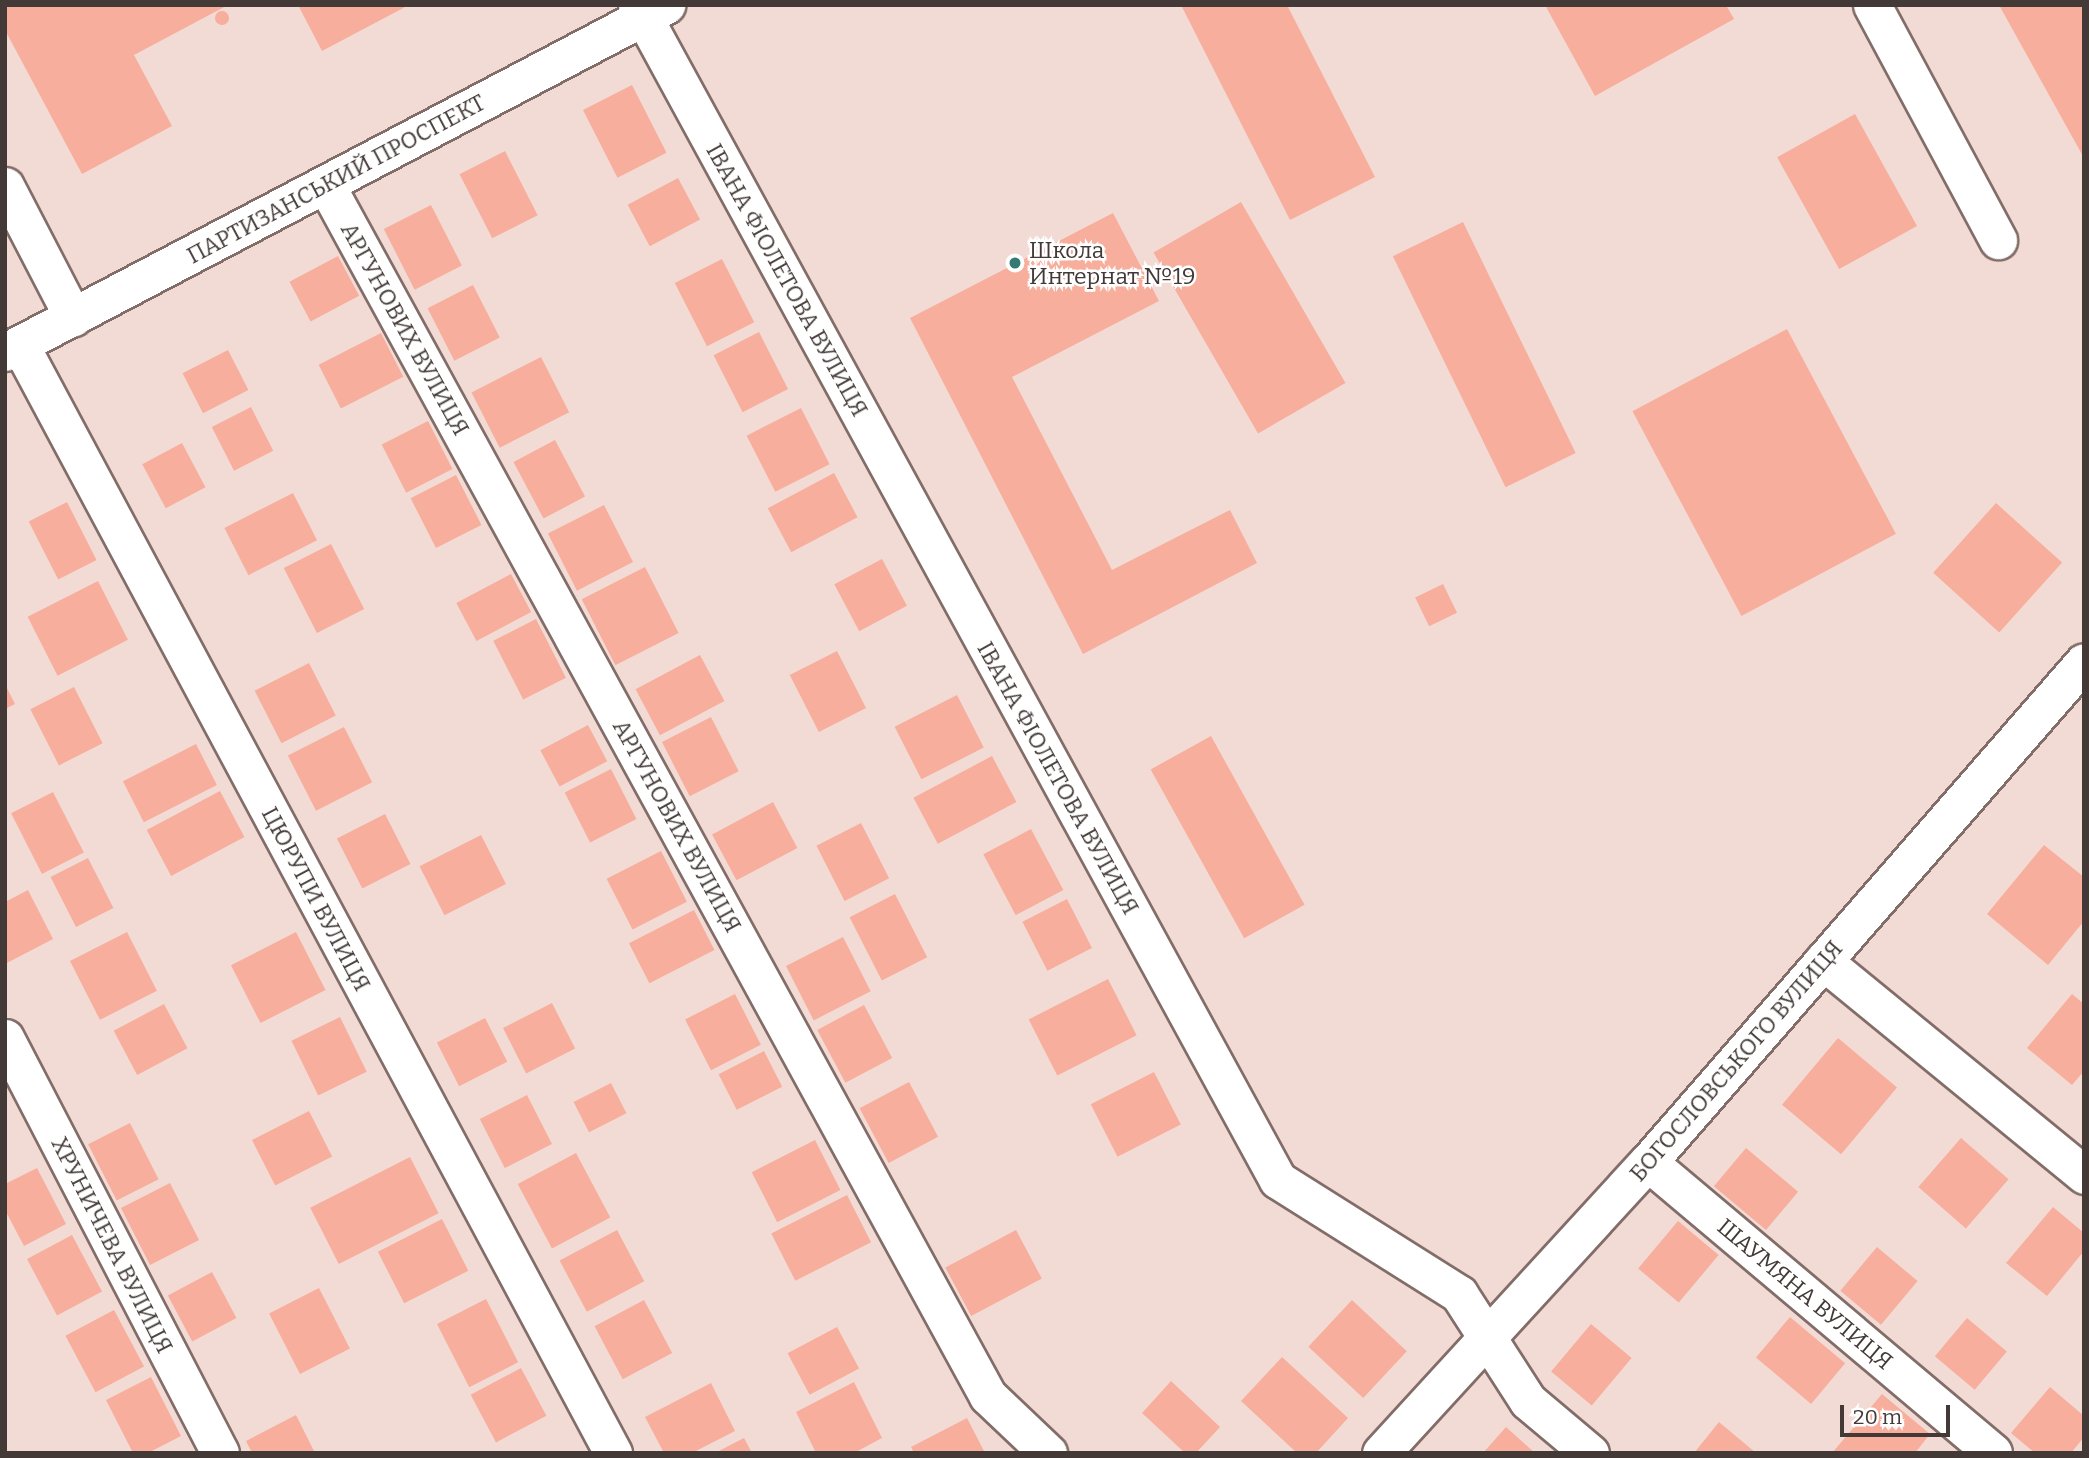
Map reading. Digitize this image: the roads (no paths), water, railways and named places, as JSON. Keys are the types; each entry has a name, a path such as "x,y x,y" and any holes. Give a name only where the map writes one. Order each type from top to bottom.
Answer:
{"street":[{"path":"1872,5 1998,240"},
{"name":"ПАРТИЗАНСЬКИЙ ПРОСПЕКТ","path":"12,349 326,185 649,9"},
{"name":"ІВАНА ФІОЛЕТОВА ВУЛИЦЯ","path":"649,9 1278,1180 1459,1294 1528,1401 1590,1453"},
{"name":"АРГУНОВИХ ВУЛИЦЯ","path":"326,185 988,1396 1048,1453"},
{"path":"5,186 73,317"},
{"name":"ЦЮРУПИ ВУЛИЦЯ","path":"12,349 613,1453"},
{"name":"БОГОСЛОВСЬКОГО ВУЛИЦЯ","path":"1381,1453 1648,1162 2084,662"},
{"path":"1824,961 2084,1175"},
{"name":"ХРУНИЧЕВА ВУЛИЦЯ","path":"5,1038 220,1453"},
{"name":"ШАУМЯНА ВУЛИЦЯ","path":"1648,1162 1993,1453"}],"place":[{"name":"Школа Интернат №19","path":"1015,263"}]}
